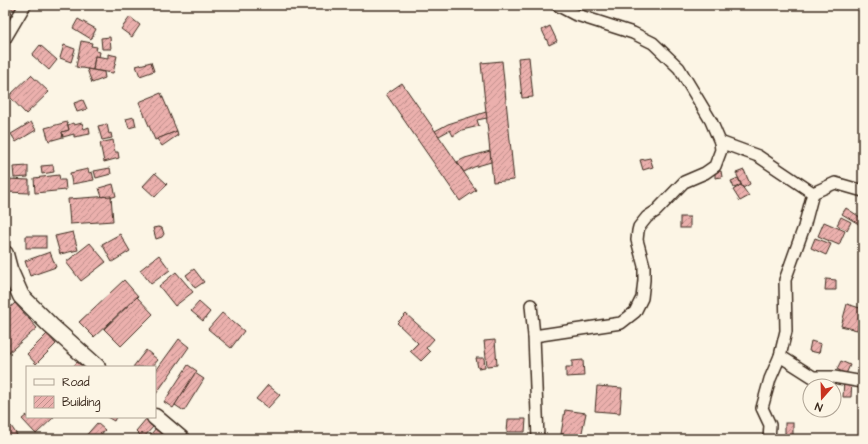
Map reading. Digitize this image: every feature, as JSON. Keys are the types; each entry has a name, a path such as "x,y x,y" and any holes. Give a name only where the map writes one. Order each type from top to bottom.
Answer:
{"main road":[{"path":"5,254 9,269 21,296 51,326 96,366"},
{"path":"156,418 181,439"}],"street":[{"path":"5,39 25,5"},
{"path":"534,336 621,322 635,312 642,298 644,280 644,266 637,240 639,227 684,182 705,173 715,166 721,150 720,142 711,121 678,68 653,44 633,33 574,14 557,5"},
{"path":"720,142 758,156 813,193"},
{"path":"813,193 835,184 863,191"},
{"path":"769,439 770,425 762,408 770,379 780,356 786,332 785,280 804,227 813,193"},
{"path":"530,305 534,336 538,439"},
{"path":"780,356 813,377 834,377 863,382"}],"building":[{"path":"8,5 21,5 17,13"},
{"path":"5,7 12,12 5,23"},
{"path":"130,17 140,25 132,37 121,29"},
{"path":"78,19 96,29 91,39 73,28"},
{"path":"550,26 557,41 549,45 542,30"},
{"path":"110,37 111,49 102,49 101,38"},
{"path":"81,41 92,43 91,46 97,47 96,51 100,52 99,57 95,56 93,70 76,67"},
{"path":"40,45 57,60 49,70 32,55"},
{"path":"64,45 75,49 71,62 60,58"},
{"path":"108,54 117,56 113,73 93,70 95,56 108,58"},
{"path":"529,57 533,97 522,98 518,58"},
{"path":"502,61 514,180 493,182 481,63"},
{"path":"151,62 154,71 140,76 136,66"},
{"path":"87,69 104,72 105,78 92,83"},
{"path":"31,75 49,92 26,114 9,96"},
{"path":"402,83 476,190 460,201 386,94"},
{"path":"161,93 177,131 155,140 139,102"},
{"path":"83,100 87,109 77,112 74,103"},
{"path":"486,112 487,118 477,120 479,126 462,130 453,136 450,130 439,136 435,131 448,124"},
{"path":"134,117 136,126 129,128 126,119"},
{"path":"31,122 36,130 16,142 11,134"},
{"path":"67,122 69,130 62,132 63,137 49,141 45,128"},
{"path":"73,123 74,125 82,123 84,129 89,127 90,134 74,137 74,134 63,137 62,132 69,130 68,125"},
{"path":"107,124 109,134 111,133 112,138 102,140 98,126"},
{"path":"177,131 178,135 162,146 157,139"},
{"path":"113,140 115,152 118,152 119,158 104,162 100,143"},
{"path":"490,151 491,162 474,167 464,172 457,162 465,158"},
{"path":"650,158 653,167 643,170 640,160"},
{"path":"53,165 54,172 42,174 41,166"},
{"path":"28,166 28,177 14,178 13,167"},
{"path":"110,168 111,174 96,178 94,171"},
{"path":"88,169 89,173 92,172 94,180 72,184 70,173"},
{"path":"744,170 750,184 743,188 736,173"},
{"path":"721,171 722,177 715,178 715,172"},
{"path":"155,173 167,184 155,197 143,186"},
{"path":"59,175 60,180 65,180 66,190 35,193 34,178"},
{"path":"738,178 741,185 734,188 731,181"},
{"path":"7,179 29,180 29,193 7,192"},
{"path":"113,184 116,196 103,200 99,188"},
{"path":"741,185 749,196 740,201 733,190"},
{"path":"111,196 113,221 70,224 68,199"},
{"path":"846,208 863,219 862,226 842,214"},
{"path":"680,217 690,217 690,228 680,228"},
{"path":"841,217 851,222 847,230 837,225"},
{"path":"824,222 845,231 839,245 818,236"},
{"path":"153,228 162,228 164,234 162,237 156,239"},
{"path":"73,232 78,250 60,254 55,236"},
{"path":"120,234 130,251 112,262 102,244"},
{"path":"26,236 46,236 46,248 26,248"},
{"path":"815,238 831,244 826,255 811,248"},
{"path":"90,243 106,262 81,281 66,262"},
{"path":"50,252 56,267 30,276 25,261"},
{"path":"159,255 170,270 151,284 140,270"},
{"path":"194,269 204,282 195,288 186,275"},
{"path":"176,272 193,292 175,306 159,286"},
{"path":"826,279 836,280 836,290 825,290"},
{"path":"124,280 138,296 94,337 79,322"},
{"path":"7,293 9,302 5,303 5,294"},
{"path":"137,297 153,314 121,346 104,329"},
{"path":"199,302 210,312 203,321 191,311"},
{"path":"15,303 37,328 7,354 5,352 5,312"},
{"path":"847,304 863,309 857,330 841,326"},
{"path":"222,313 244,331 231,348 208,329"},
{"path":"406,314 434,339 426,348 430,352 421,361 410,351 418,343 397,323"},
{"path":"47,334 56,344 36,364 27,354"},
{"path":"179,339 189,347 156,394 156,371"},
{"path":"495,340 497,365 487,366 484,341"},
{"path":"811,341 821,344 819,353 809,351"},
{"path":"146,350 158,360 153,366 134,366"},
{"path":"476,358 484,358 485,367 478,368"},
{"path":"583,360 584,376 566,377 566,367 572,367 572,361"},
{"path":"841,361 850,365 846,374 837,369"},
{"path":"77,362 82,366 74,366"},
{"path":"188,365 197,371 173,408 164,402"},
{"path":"195,373 204,379 184,411 175,405"},
{"path":"844,380 852,380 851,397 843,397"},
{"path":"268,385 280,395 268,408 256,399"},
{"path":"597,386 622,388 620,413 595,411"},
{"path":"565,410 586,413 581,437 561,434"},
{"path":"26,416 26,418 53,418 36,434 22,419"},
{"path":"109,418 116,418 114,421"},
{"path":"146,419 154,426 143,438 136,431"},
{"path":"508,419 526,419 525,432 507,432"},
{"path":"97,423 105,430 97,439 83,439"},
{"path":"785,423 793,423 793,439 785,439"},
{"path":"11,426 19,438 5,439 5,430"},
{"path":"156,428 164,435 161,439 147,439"}]}
